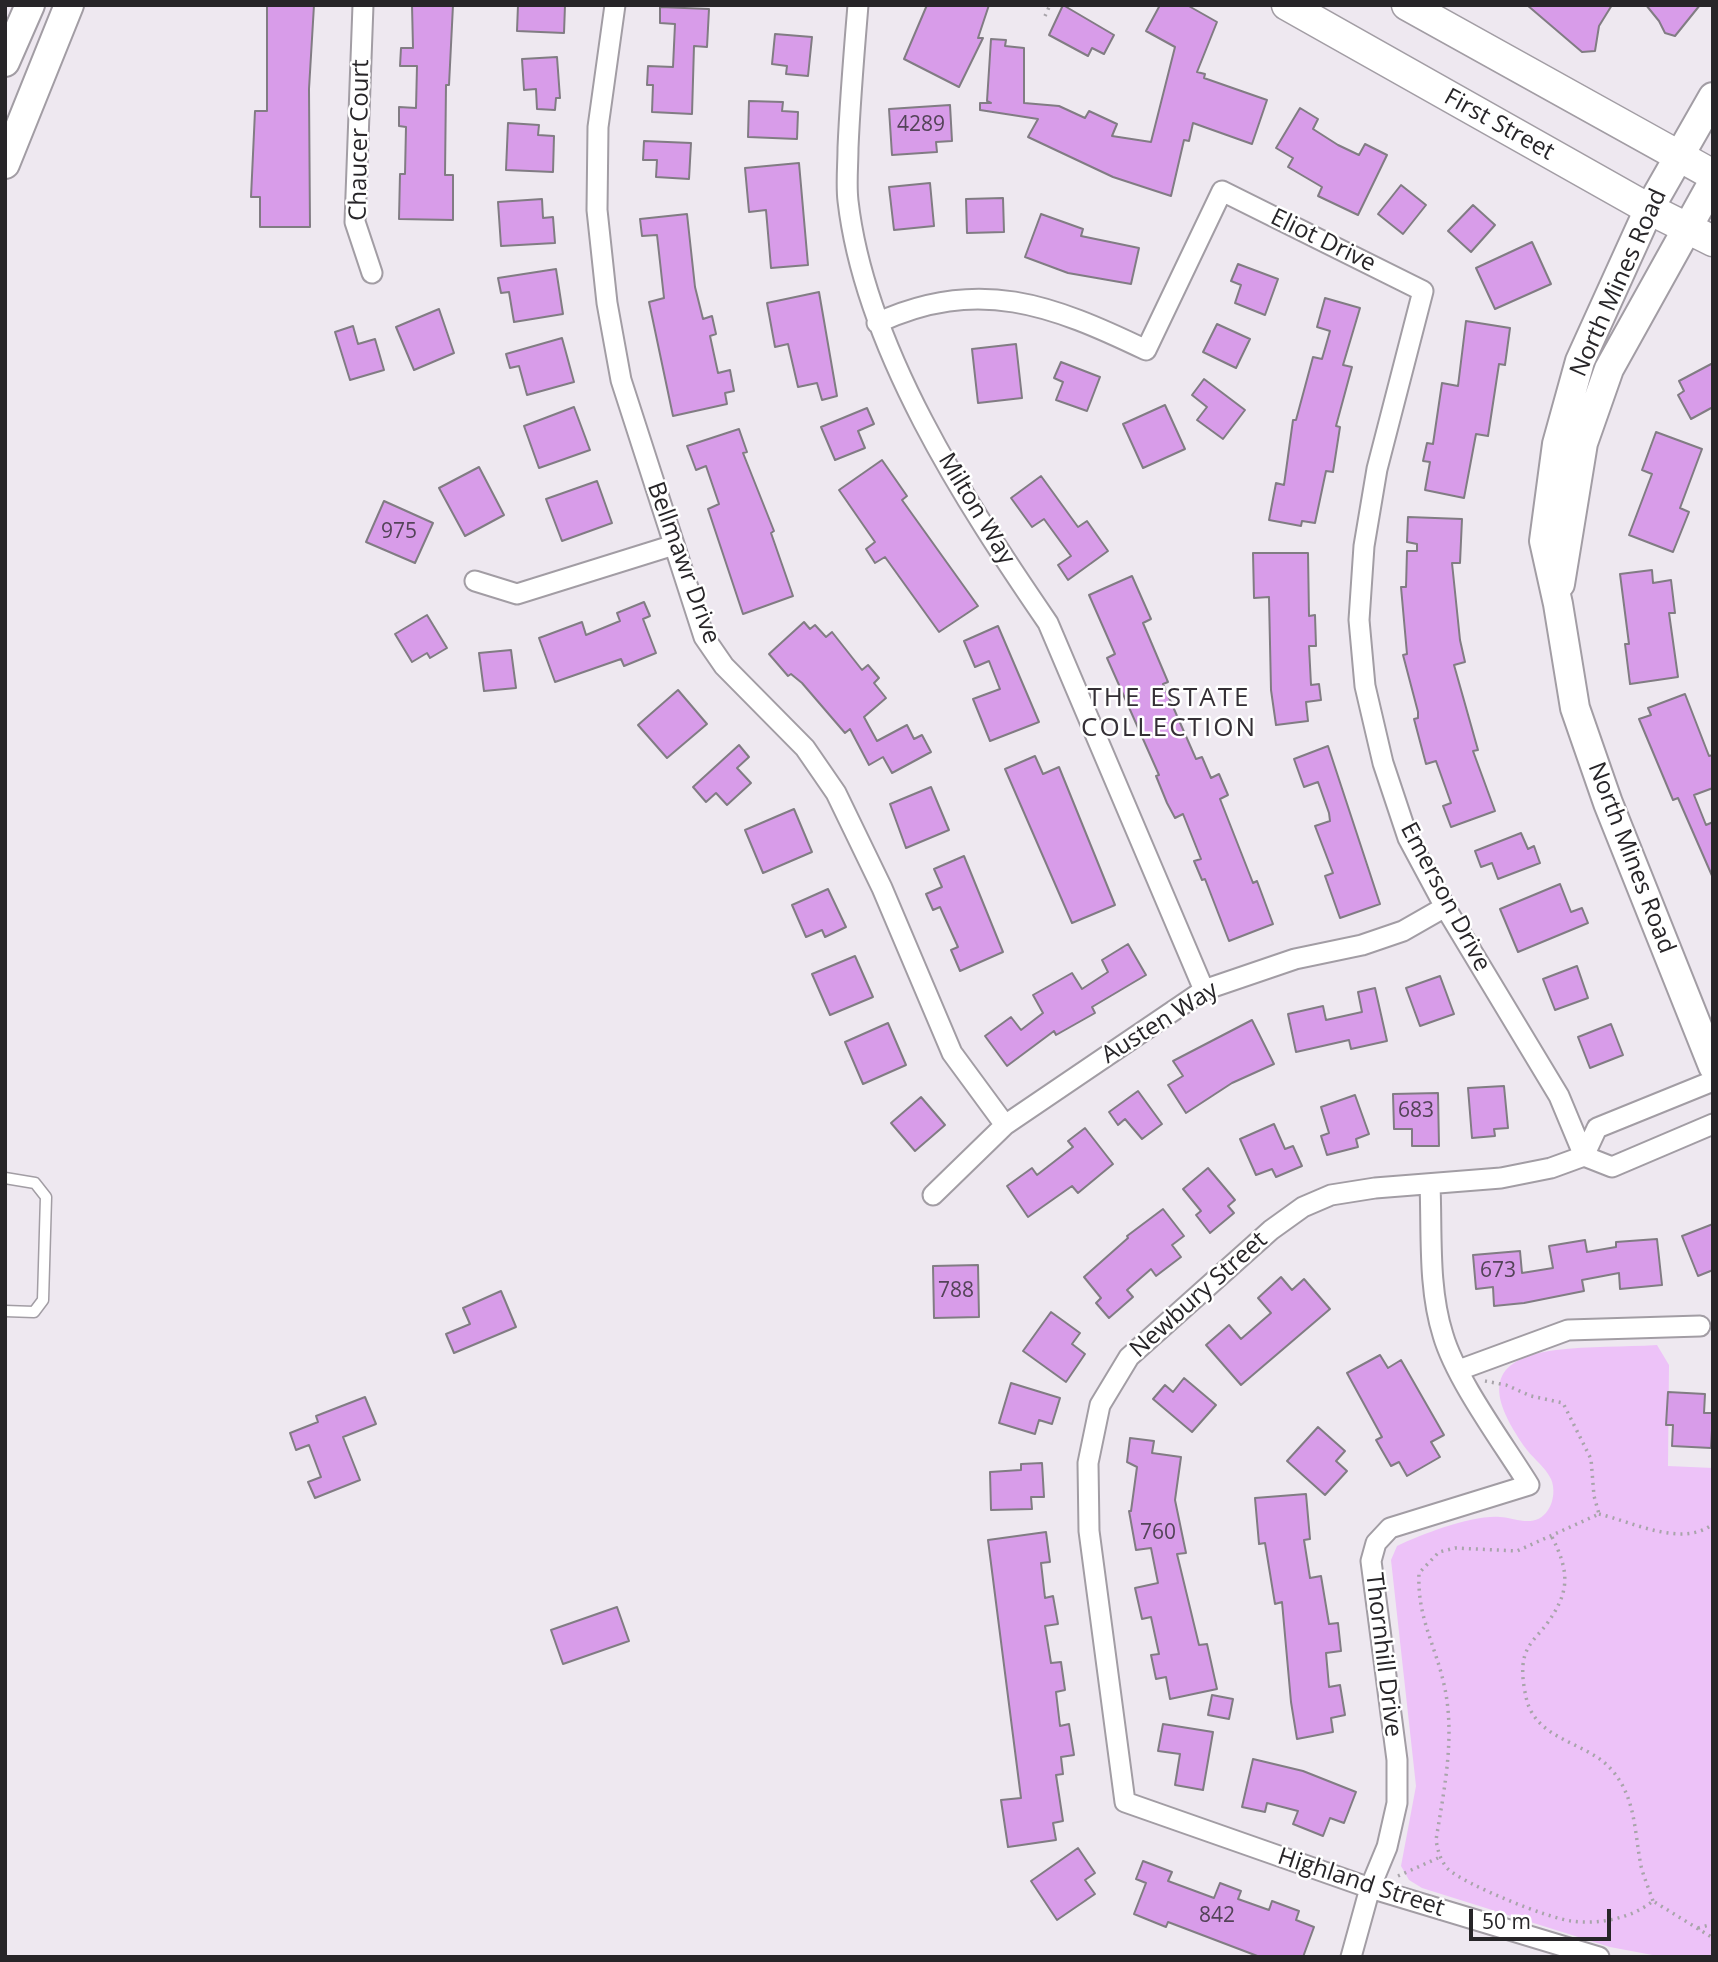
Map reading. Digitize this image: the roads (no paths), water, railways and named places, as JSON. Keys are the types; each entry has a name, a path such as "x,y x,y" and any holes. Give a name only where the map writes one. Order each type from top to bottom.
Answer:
{"main road":[{"path":"5,62 30,5"},
{"path":"5,164 69,5"},
{"name":"First Street","path":"1287,5 1649,209 1713,241"},
{"path":"1407,5 1713,176"},
{"name":"North Mines Road","path":"1713,97 1649,209 1580,361 1557,444 1544,541 1558,604 1574,708 1608,803 1713,1066"},
{"name":"North Mines Road","path":"1558,604 1583,443 1609,369 1713,182"}],"street":[{"name":"Chaucer Court","path":"363,5 355,222 372,273"},
{"name":"Bellmawr Drive","path":"615,5 598,127 599,236 621,380 704,637 724,666 805,748 836,793 882,888 952,1053 1005,1125"},
{"name":"Milton Way","path":"858,5 850,104 847,197 857,261 877,323 930,431 1012,570 1048,623 1204,990"},
{"name":"Eliot Drive","path":"877,323 902,312 980,296 1004,299 1087,322 1146,350 1223,191 1423,291"},
{"name":"Emerson Drive","path":"1423,291 1377,469 1364,546 1359,620 1364,686 1383,763 1408,838 1445,907 1559,1096 1584,1156"},
{"path":"475,581 517,594 674,545"},
{"name":"Austen Way","path":"933,1195 1005,1125 1204,990 1295,959 1362,946 1403,931 1445,907"},
{"path":"1713,1081 1597,1128 1584,1156 1612,1167 1713,1124"},
{"name":"Newbury Street","path":"1125,1802 1089,1531 1088,1463 1100,1405 1129,1357 1271,1230 1303,1207 1331,1195 1501,1178 1551,1168 1584,1156"},
{"name":"Thornhill Drive","path":"1351,1957 1370,1888 1387,1847 1397,1803 1397,1760 1371,1561 1377,1543 1390,1528 1529,1485 1461,1373 1443,1335 1435,1287 1430,1184"},
{"path":"1461,1373 1568,1330 1700,1325"},
{"name":"Highland Street","path":"1125,1802 1370,1888 1599,1957"}],"lane":[{"path":"5,1178 35,1183 47,1197 43,1300 34,1312 5,1311"}],"district":[{"name":"THE ESTATE COLLECTION","path":"1169,714"}]}
